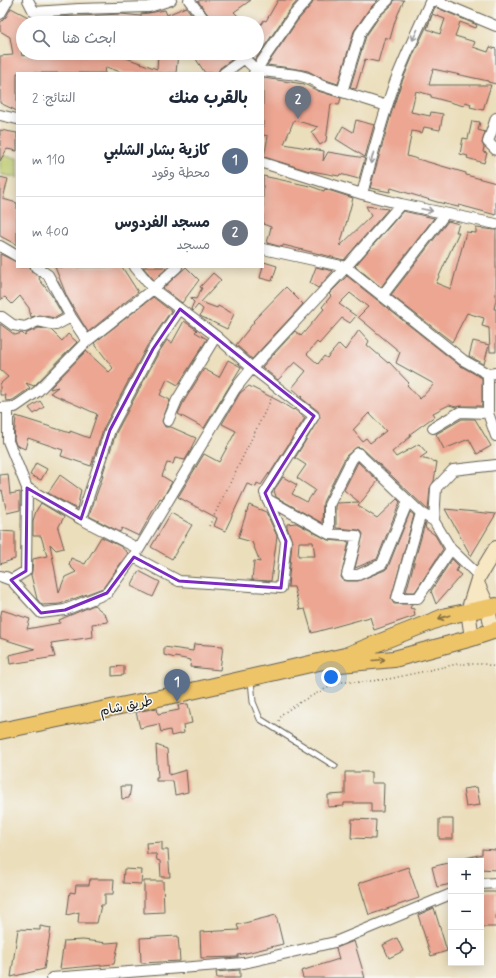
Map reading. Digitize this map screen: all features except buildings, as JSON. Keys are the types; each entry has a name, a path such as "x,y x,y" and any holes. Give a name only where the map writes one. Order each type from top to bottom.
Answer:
{"main road":[{"path":"472,638 468,611 478,579 496,548"},
{"path":"298,667 394,659 472,638 494,630 492,606 478,579"},
{"path":"298,667 345,656 446,616 492,606"},
{"name":"طريق شام","path":"0,731 298,667"}],"street":[{"path":"0,14 8,0"},
{"path":"28,0 34,12 149,7 171,0"},
{"path":"189,0 202,16"},
{"path":"264,58 293,16 307,0"},
{"path":"342,92 360,33 374,13 388,0"},
{"path":"362,194 387,106 405,57 433,0 496,26"},
{"path":"225,72 238,60"},
{"path":"245,60 255,71 294,75 315,81 320,85 387,106"},
{"path":"255,71 263,60"},
{"path":"0,117 16,119"},
{"path":"496,118 488,142 496,150"},
{"path":"264,163 362,194 445,214 496,224"},
{"path":"0,575 11,580 41,614 65,610 107,593 136,553 234,390 252,368 346,267 401,204"},
{"path":"382,296 445,214"},
{"path":"0,246 16,255"},
{"path":"264,249 346,267 463,360 492,374 488,413 496,436"},
{"path":"40,268 50,271 72,317 87,341"},
{"path":"27,488 81,519 179,581 281,588 286,541 264,493 314,416 252,368 216,336 153,289 136,268"},
{"path":"11,580 26,571 27,488 8,441 4,408 15,407 38,391 87,341 153,289 176,268"},
{"path":"81,519 110,430 153,349 180,309"},
{"path":"0,317 12,325 25,327 38,321 56,325 72,317"},
{"path":"168,421 177,400 216,336"},
{"path":"433,428 460,412 488,413"},
{"path":"329,534 329,505 352,459 358,453 421,513 434,521 451,549 478,579"},
{"path":"434,521 436,488 454,470 496,465"},
{"path":"267,499 329,534 357,536 347,575 358,575 382,564 408,501"},
{"path":"421,513 397,598 418,598 451,549"},
{"path":"484,884 496,883"},
{"path":"52,978 244,962 335,942 448,895"}],"lane":[{"path":"251,678 253,702 260,719 335,766"}],"path":[{"path":"209,526 277,388"},
{"path":"274,728 282,714 302,701 341,682 362,682 389,679 458,664 484,664 496,667"}],"highlighted area":[{"path":"180,309 314,416 265,493 286,541 281,588 179,581 134,557 107,593 65,610 41,613 11,580 26,571 27,488 81,519 110,430 153,349"}],"green space":[{"path":"0,155 16,158 16,178 0,174"}],"place":[{"name":"مسجد الفردوس","path":"298,119"},
{"name":"كازية بشار الشلبي","path":"177,702"}]}
